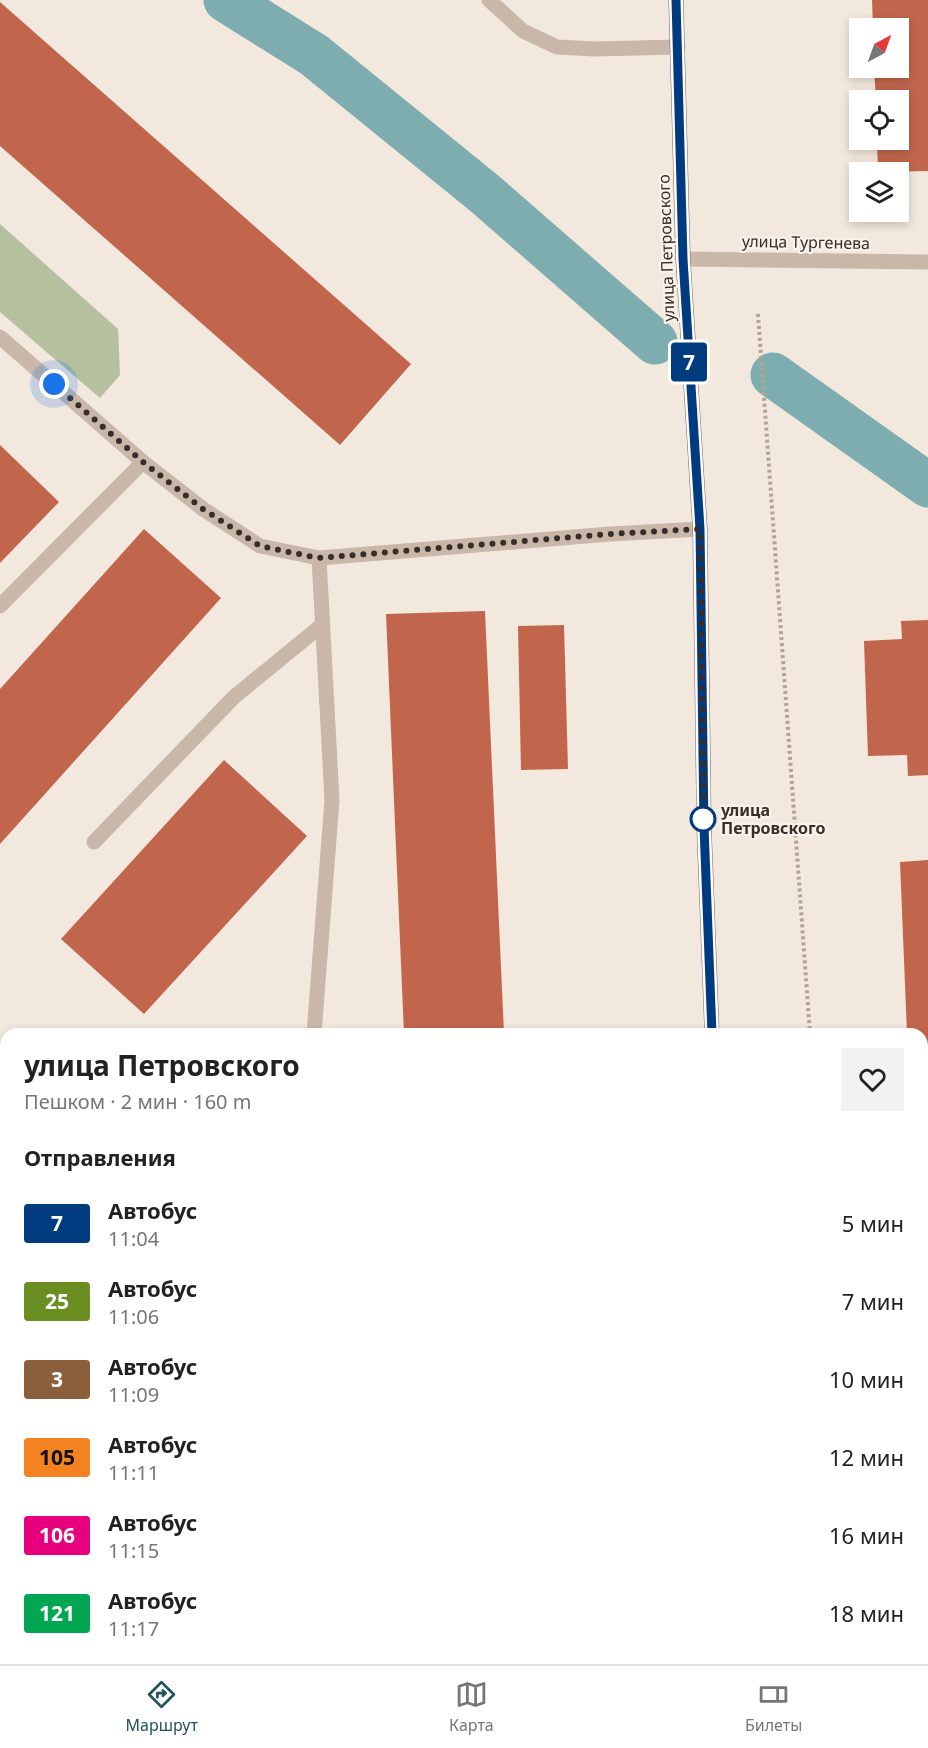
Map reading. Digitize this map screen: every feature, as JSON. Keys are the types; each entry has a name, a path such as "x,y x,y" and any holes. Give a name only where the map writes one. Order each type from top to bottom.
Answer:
{"main road":[{"name":"улица Петровского","path":"676,0 683,259 700,529 704,827 712,1028"}],"street":[{"path":"489,0 523,31 557,47 678,48"},
{"name":"улица Тургенева","path":"683,259 928,262"},
{"path":"0,337 143,462 203,509 260,546 318,558 610,534 700,529"},
{"path":"0,606 143,462"},
{"path":"314,1028 332,800 318,558"},
{"path":"94,842 234,697 322,625"}],"path":[{"path":"758,314 810,1028"}],"green space":[{"path":"0,224 118,329 120,375 100,398 0,312"}],"building":[{"path":"872,0 928,0 928,171 909,171 909,162 878,162 877,150 909,150 909,90 875,90 875,78 909,78 909,18 873,18"},
{"path":"0,2 411,364 340,445 0,146"},
{"path":"0,445 59,502 0,563"},
{"path":"144,529 221,598 0,844 0,689"},
{"path":"485,611 504,1028 404,1028 386,614"},
{"path":"928,620 928,775 908,776 907,755 868,756 864,641 902,639 901,621"},
{"path":"564,625 568,769 521,770 518,626"},
{"path":"224,760 307,836 144,1014 61,939"},
{"path":"928,860 928,1028 907,1028 900,862"}],"waterway":[{"path":"226,0 314,55 484,193 655,342"},
{"path":"773,375 928,485"}],"bus line":[{"name":"7","path":"676,0 683,259 700,529 704,827 712,1028"}],"place":[{"name":"улица Петровского","path":"703,819"}],"route":[{"path":"54,384 143,462 203,509 260,546 318,558 610,534 700,529 704,827 703,819"}]}
